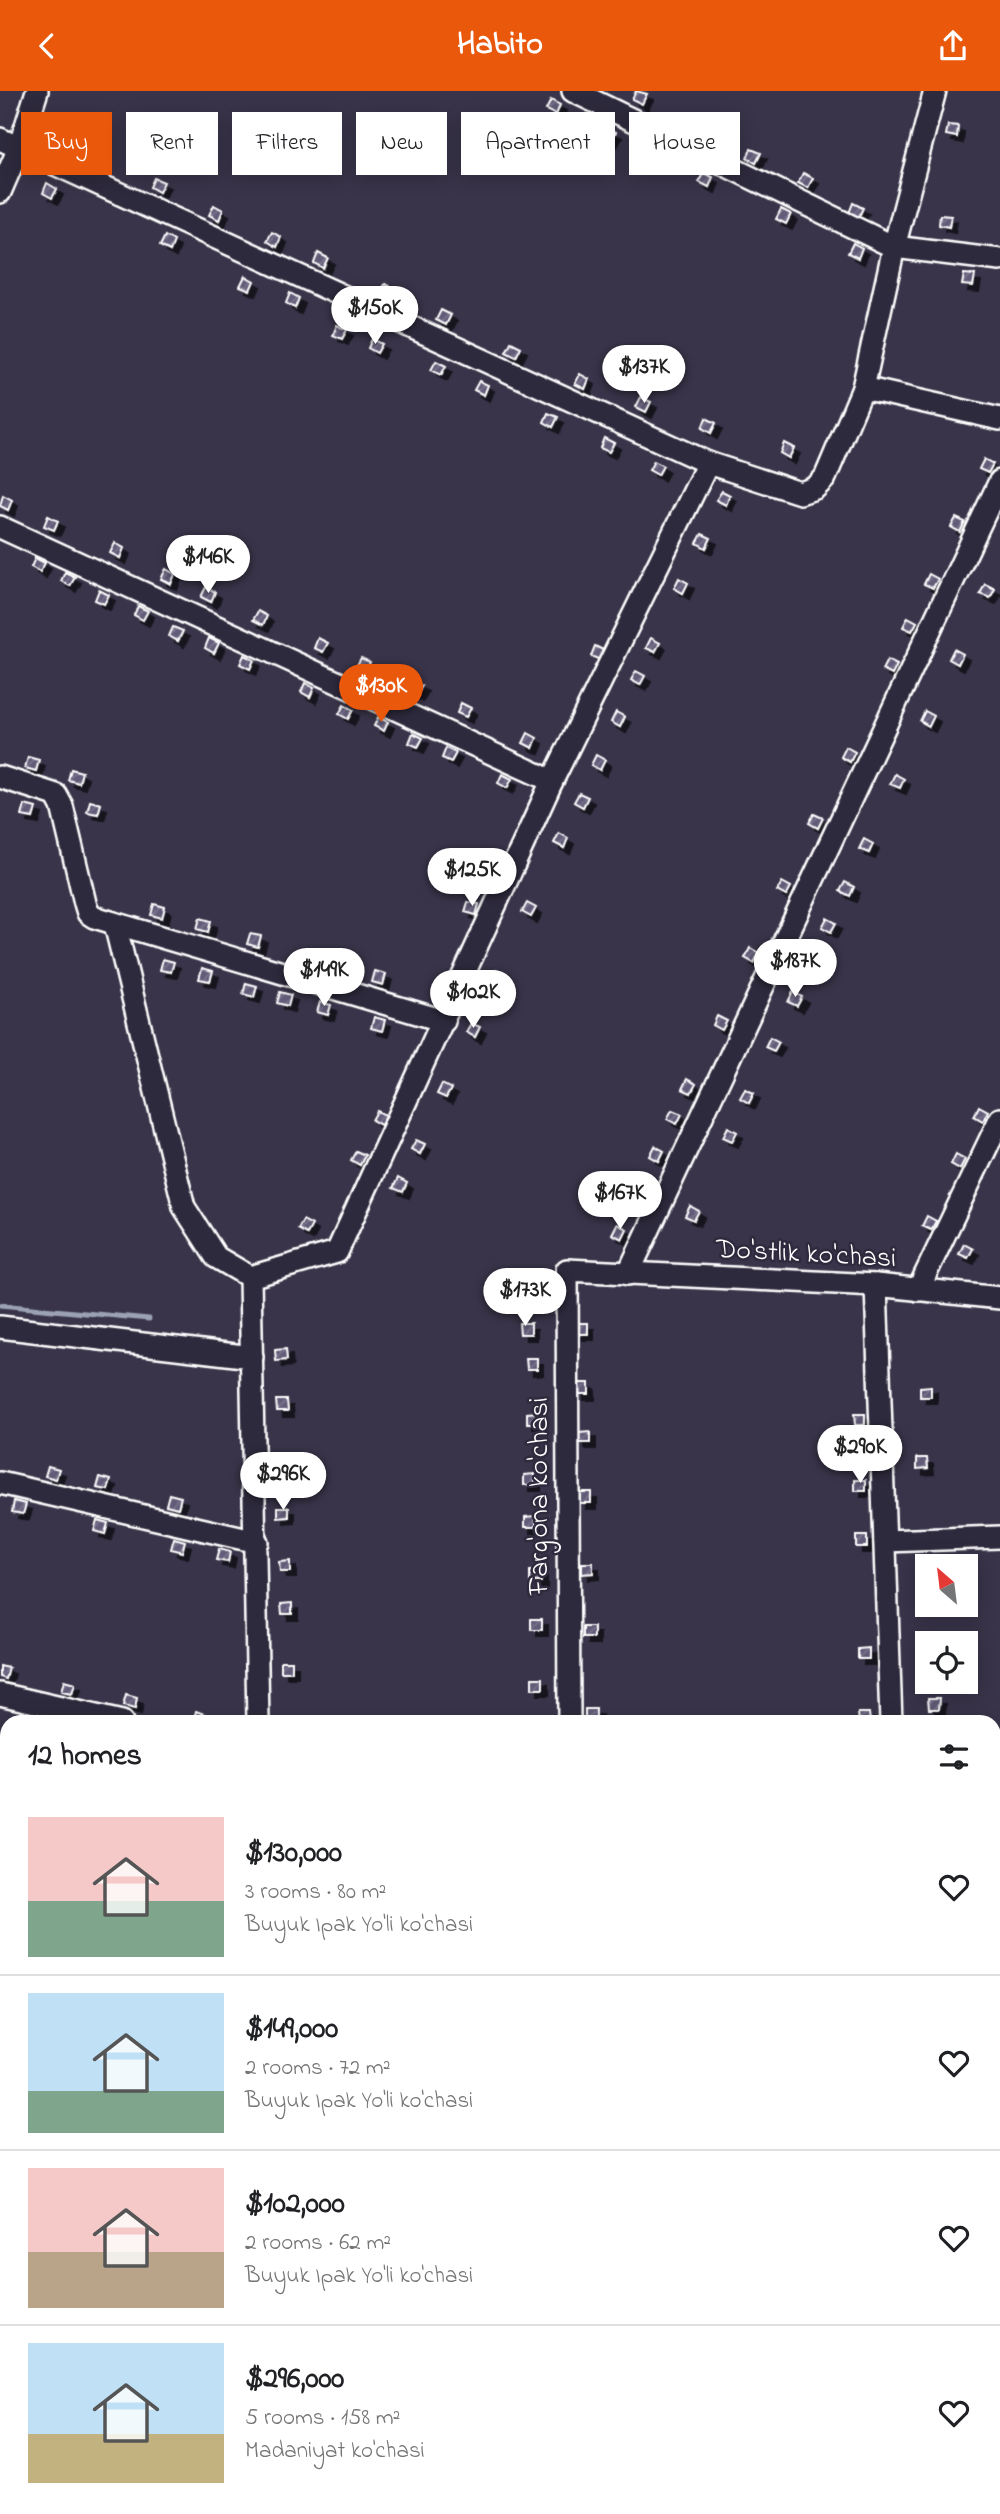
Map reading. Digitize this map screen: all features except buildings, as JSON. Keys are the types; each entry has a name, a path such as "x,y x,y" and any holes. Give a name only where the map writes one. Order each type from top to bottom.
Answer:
{"street":[{"path":"0,193 10,144 37,91"},
{"path":"573,91 894,247 1000,260"},
{"path":"10,144 708,463 800,493 815,488 825,478 863,388 894,247 935,91"},
{"path":"863,388 1000,419"},
{"path":"116,924 184,1207 216,1257 250,1277 337,1252 552,781 708,463"},
{"path":"628,1274 1000,481"},
{"path":"0,527 552,781"},
{"path":"0,777 56,795 62,806 88,913 116,924 443,1021"},
{"path":"918,1290 1000,1119"},
{"name":"Do'stlik ko'chasi","path":"567,1271 876,1285 1000,1298"},
{"name":"Farg'ona ko'chasi","path":"567,1271 569,1715"},
{"path":"250,1277 257,1542 258,1715"},
{"path":"876,1285 891,1715"},
{"path":"0,1327 252,1357"},
{"path":"0,1483 257,1542"},
{"path":"885,1541 1000,1537"},
{"path":"0,1694 92,1715"}],"waterway":[{"path":"0,1305 149,1319"}]}
